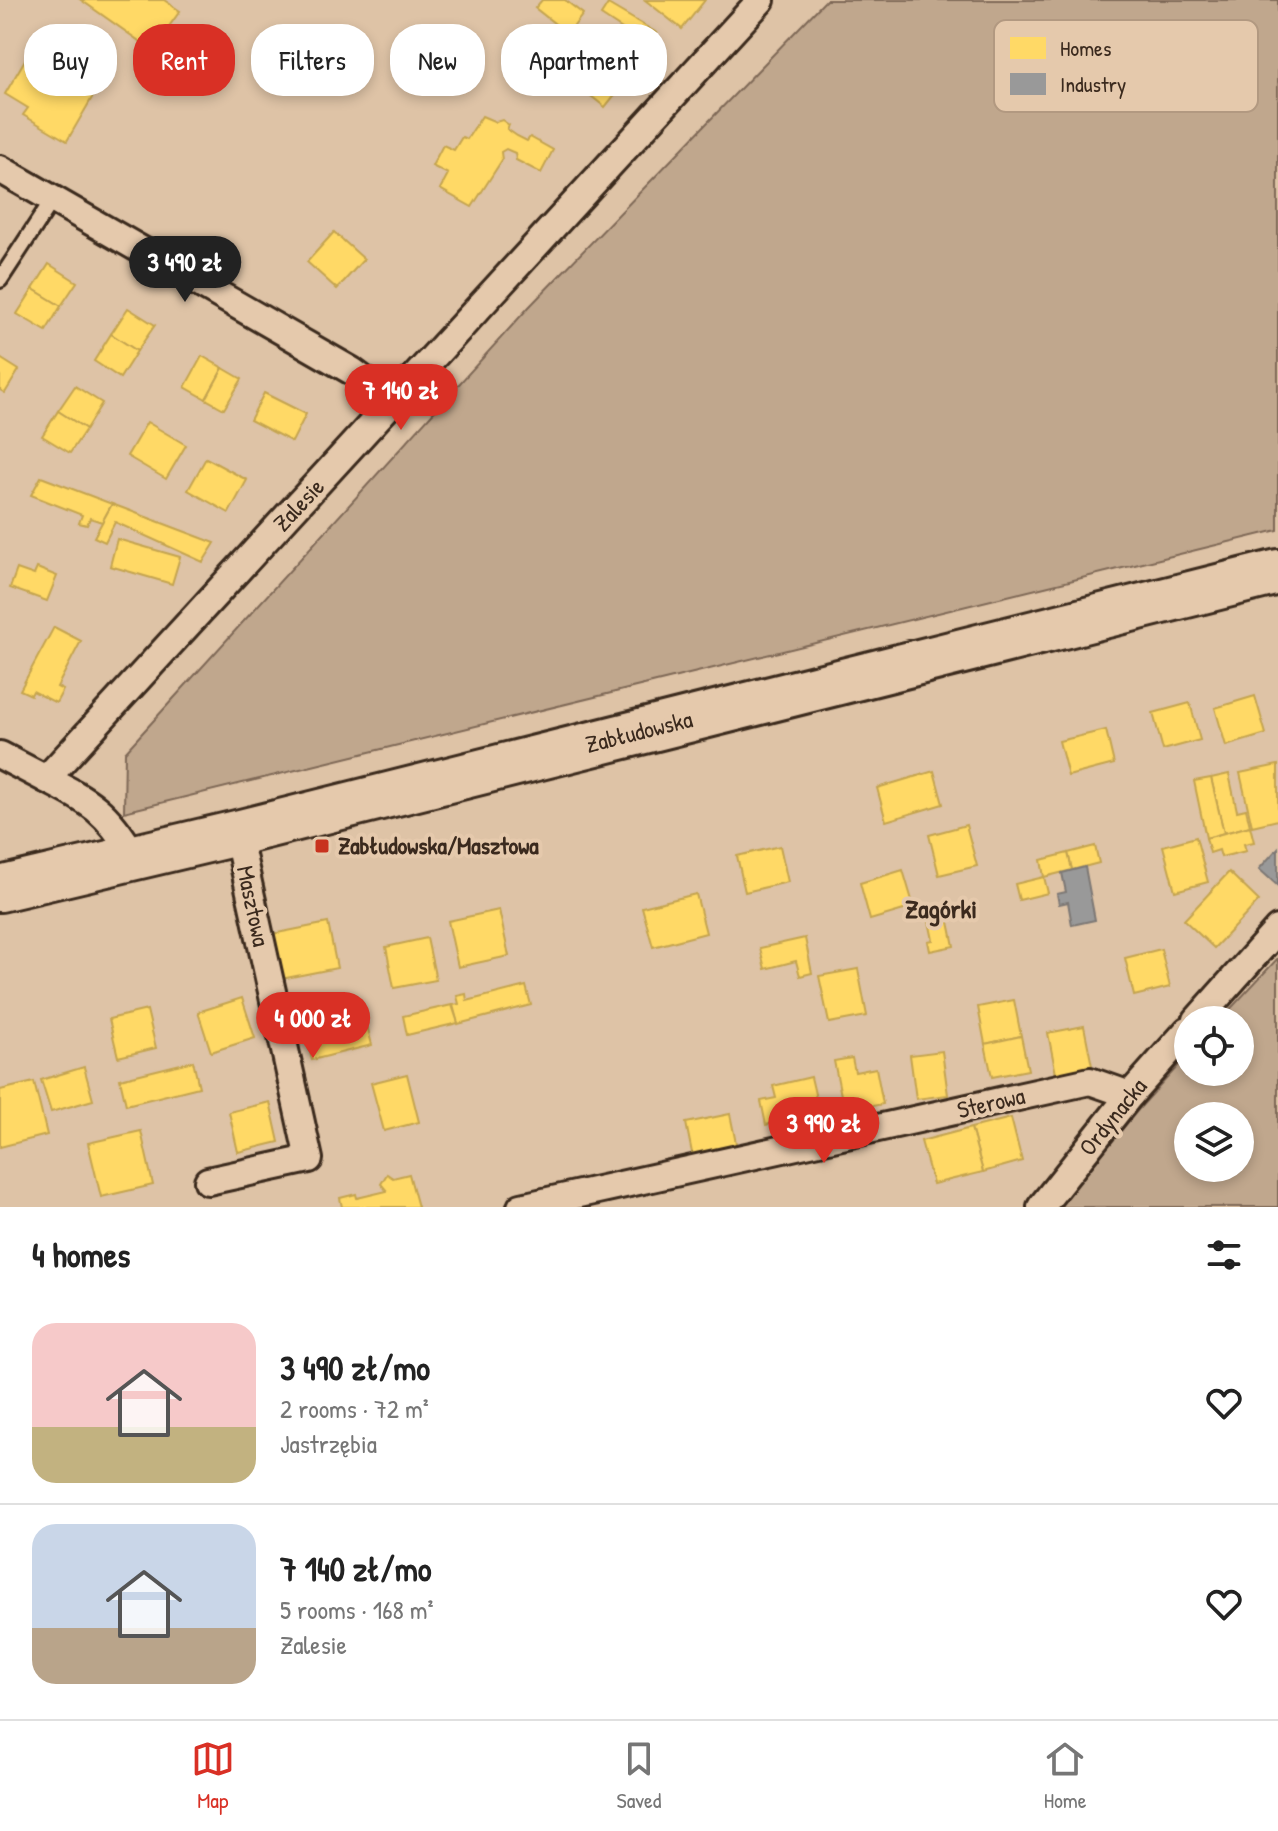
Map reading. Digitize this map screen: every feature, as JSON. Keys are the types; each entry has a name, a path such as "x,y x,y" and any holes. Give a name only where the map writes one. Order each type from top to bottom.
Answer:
{"highway":[{"name":"Zabłudowska","path":"0,889 133,855 237,833 1278,572"}],"street":[{"name":"Zalesie","path":"46,779 394,402 756,1"},
{"path":"0,169 352,371 394,402"},
{"path":"0,755 93,803 120,833 133,855"},
{"name":"Masztowa","path":"208,1181 309,1159 237,833"},
{"path":"1209,1006 1278,929"},
{"name":"Ordynacka","path":"1041,1207 1130,1095 1174,1046"},
{"name":"Sterowa","path":"521,1207 1090,1081 1130,1095"}],"lane":[{"path":"0,280 53,199"}],"shaded area":[{"path":"826,0 1278,0 1278,530 124,812 125,752 529,307"},
{"path":"1278,958 1278,1207 1058,1207 1174,1070 1174,1086 1254,1086 1254,1006 1233,1006"}],"building: Homes":[{"path":"81,0 164,0 180,11 171,24 133,24 133,37"},
{"path":"542,0 565,0 583,14 576,24 555,24 535,8"},
{"path":"645,0 705,0 682,29"},
{"path":"608,4 642,24 615,24 601,15"},
{"path":"24,61 24,96 93,96 67,141 23,115 28,108 5,94"},
{"path":"591,96 614,96 605,107"},
{"path":"482,116 496,122 502,120 509,125 507,129 517,136 527,141 530,137 553,150 541,173 516,160 515,153 506,149 501,152 502,160 472,207 440,189 448,174 432,166 443,145 454,150 462,137 467,139"},
{"path":"334,232 364,259 337,289 307,262"},
{"path":"49,264 77,282 61,306 33,289"},
{"path":"33,289 61,306 46,331 17,314"},
{"path":"128,308 155,325 137,351 111,334"},
{"path":"111,334 137,351 120,378 94,361"},
{"path":"202,356 223,368 206,399 185,387"},
{"path":"0,358 19,370 5,393 0,390"},
{"path":"223,368 242,379 224,409 206,399"},
{"path":"75,386 102,403 86,429 58,411"},
{"path":"264,393 306,414 292,442 250,420"},
{"path":"58,411 86,429 70,453 42,436"},
{"path":"147,422 186,445 166,479 127,456"},
{"path":"206,458 247,480 229,513 188,490"},
{"path":"41,477 112,504 102,522 90,518 87,525 79,523 82,515 31,495"},
{"path":"112,504 215,543 203,562 115,522 105,542 94,537"},
{"path":"117,539 180,557 172,584 110,566"},
{"path":"37,568 57,576 47,601 10,588 17,569 34,575"},
{"path":"54,627 81,641 57,687 63,690 56,703 33,691 31,695 20,690"},
{"path":"1255,696 1266,734 1226,746 1215,708"},
{"path":"1190,703 1200,740 1163,750 1153,713"},
{"path":"1106,730 1114,764 1068,776 1059,741"},
{"path":"1278,765 1278,820 1252,826 1240,773"},
{"path":"934,771 943,804 886,821 877,788"},
{"path":"1229,774 1237,811 1246,809 1250,826 1224,833 1211,778"},
{"path":"1211,778 1224,833 1206,838 1194,781"},
{"path":"966,825 977,866 939,875 929,835"},
{"path":"1250,826 1254,842 1244,844 1246,851 1221,857 1219,850 1210,853 1206,838"},
{"path":"1196,837 1208,882 1175,891 1163,846"},
{"path":"780,846 788,882 745,892 737,856"},
{"path":"1095,846 1099,863 1072,870 1068,853"},
{"path":"1068,853 1072,870 1044,877 1041,860"},
{"path":"903,870 914,907 870,920 860,883"},
{"path":"1229,872 1259,901 1214,948 1184,920"},
{"path":"1044,877 1048,893 1019,900 1015,884"},
{"path":"696,894 706,933 653,947 642,907"},
{"path":"499,910 509,956 458,967 448,921"},
{"path":"948,917 954,946 930,951 928,941 933,940 929,921"},
{"path":"328,923 337,968 281,979 272,934"},
{"path":"427,938 436,980 394,988 386,947"},
{"path":"805,938 812,973 800,976 796,961 765,969 760,948"},
{"path":"1161,949 1170,987 1134,996 1125,958"},
{"path":"858,969 867,1016 829,1023 819,976"},
{"path":"526,986 531,1005 458,1024 453,1005 459,1004 457,996 466,994 467,1001"},
{"path":"242,998 255,1038 211,1052 198,1012"},
{"path":"1014,1000 1021,1036 985,1044 978,1007"},
{"path":"361,1001 372,1045 312,1060 306,1037 334,1029 332,1021 341,1019 338,1007"},
{"path":"452,1005 458,1023 407,1035 403,1016"},
{"path":"147,1010 156,1048 118,1057 109,1019"},
{"path":"1084,1026 1092,1066 1056,1074 1048,1033"},
{"path":"1021,1036 1028,1070 992,1077 985,1044"},
{"path":"942,1051 948,1095 916,1099 910,1055"},
{"path":"852,1058 855,1072 876,1068 883,1104 867,1107 869,1120 847,1125 834,1061"},
{"path":"193,1061 199,1087 126,1105 120,1079"},
{"path":"84,1067 93,1100 51,1112 41,1080"},
{"path":"407,1074 419,1122 384,1131 371,1083"},
{"path":"811,1077 821,1120 783,1129 781,1121 766,1125 761,1101 776,1098 773,1086"},
{"path":"34,1082 47,1135 0,1147 0,1090"},
{"path":"270,1102 279,1142 238,1152 229,1112"},
{"path":"730,1114 738,1153 694,1163 686,1123"},
{"path":"1011,1118 1022,1161 983,1172 971,1128"},
{"path":"971,1128 983,1172 933,1184 921,1141"},
{"path":"141,1131 153,1185 101,1197 88,1143"},
{"path":"387,1174 393,1178 409,1174 418,1207 342,1207 340,1198 356,1194 357,1198 387,1191 381,1184"}],"building: Industry":[{"path":"1278,848 1278,886 1259,869"},
{"path":"1085,867 1095,920 1072,925 1068,902 1059,904 1057,894 1066,892 1062,873"}],"place":[{"name":"Zabłudowska/Masztowa","path":"322,846"}],"district":[{"name":"Zagórki","path":"941,909"}]}
